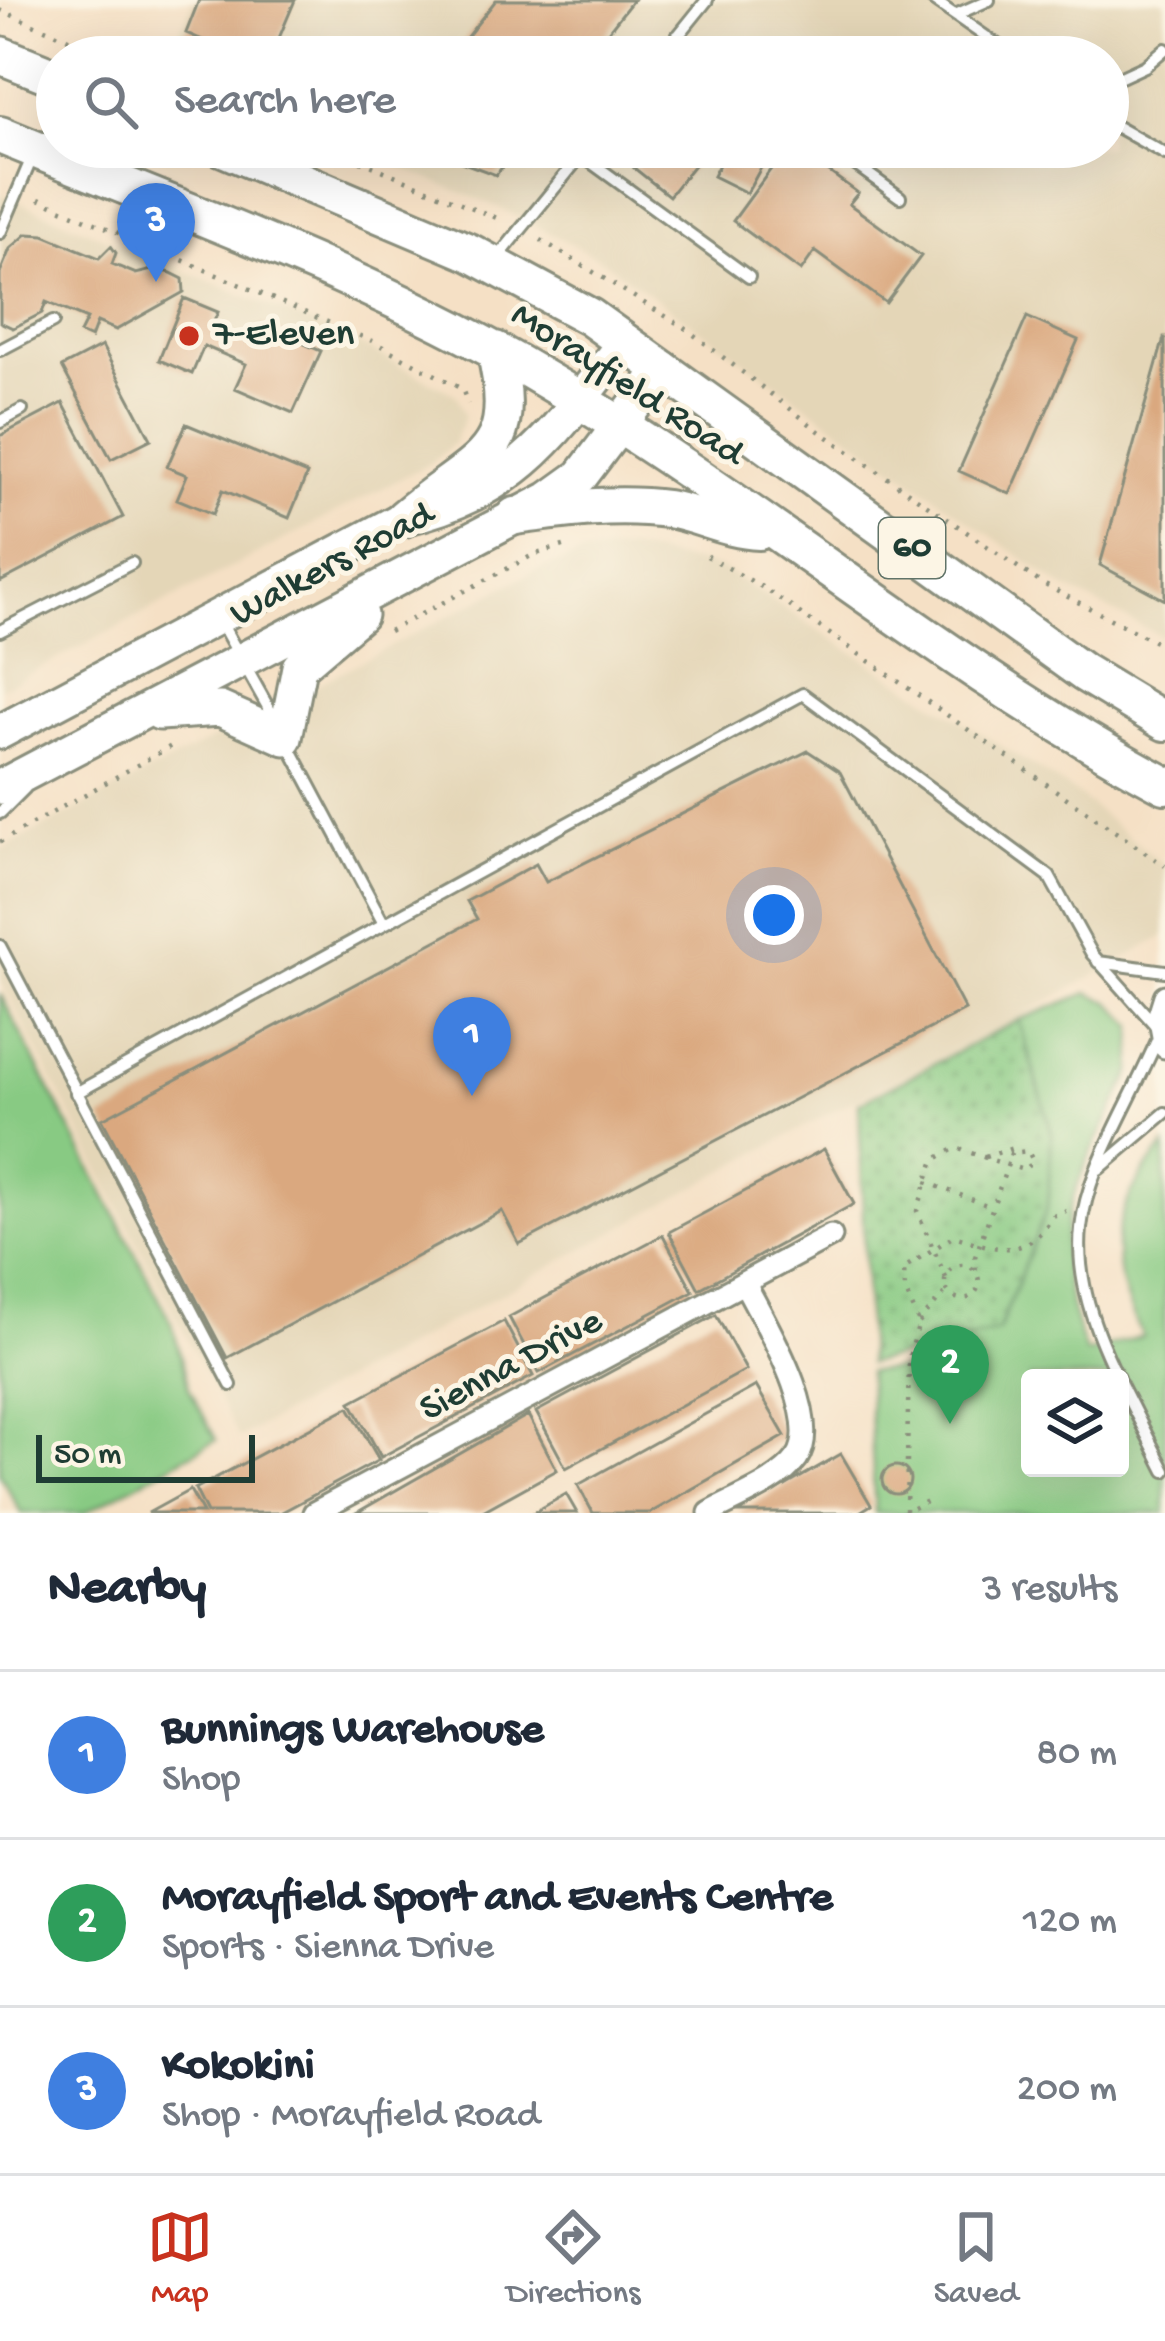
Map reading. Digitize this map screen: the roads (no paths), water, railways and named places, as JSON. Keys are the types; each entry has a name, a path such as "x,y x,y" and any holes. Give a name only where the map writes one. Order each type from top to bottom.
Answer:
{"main road":[{"path":"0,55 36,70"},
{"name":"Morayfield Road","path":"0,136 35,150"},
{"name":"Morayfield Road","path":"78,168 411,308 495,350 580,400 776,532 939,650 1165,785"},
{"name":"Morayfield Road","path":"270,168 493,264 625,340 1084,673 1165,722"},
{"name":"Walkers Road","path":"0,732 404,518 450,507 530,460 625,340"},
{"path":"404,518 480,462 495,443 506,394 495,350"},
{"name":"Walkers Road","path":"0,787 417,569 581,476 663,368"},
{"path":"515,516 615,505 670,509 731,530 776,532"},
{"path":"141,714 220,709 285,738 303,661 417,569"}],"street":[{"path":"1161,1036 1165,996"},
{"name":"Sienna Drive","path":"314,1513 831,1236"},
{"path":"710,1513 784,1471 799,1455 805,1427 776,1343 745,1284"}],"lane":[{"path":"677,36 707,0"},
{"path":"933,0 986,36"},
{"path":"955,15 989,0"},
{"path":"1129,73 1165,49"},
{"path":"1129,138 1165,154"},
{"path":"0,233 35,150"},
{"path":"493,264 570,168"},
{"path":"606,168 749,277"},
{"path":"860,168 900,197"},
{"path":"0,350 52,322"},
{"path":"0,422 22,410"},
{"path":"0,631 132,563"},
{"path":"218,616 384,924"},
{"path":"76,1093 803,694 1049,875 1098,962 1161,1036 1094,1173 1081,1211 1083,1294 1114,1369"},
{"path":"0,813 52,761"},
{"path":"0,946 231,1385"},
{"path":"1098,962 1165,970"},
{"path":"1094,1173 1165,1112"},
{"path":"1129,1400 1165,1471"}],"place":[{"name":"Kokokini","path":"156,282"},
{"name":"7-Eleven","path":"189,336"},
{"name":"Bunnings Warehouse","path":"472,1096"},
{"name":"Morayfield Sport and Events Centre","path":"950,1424"}]}
